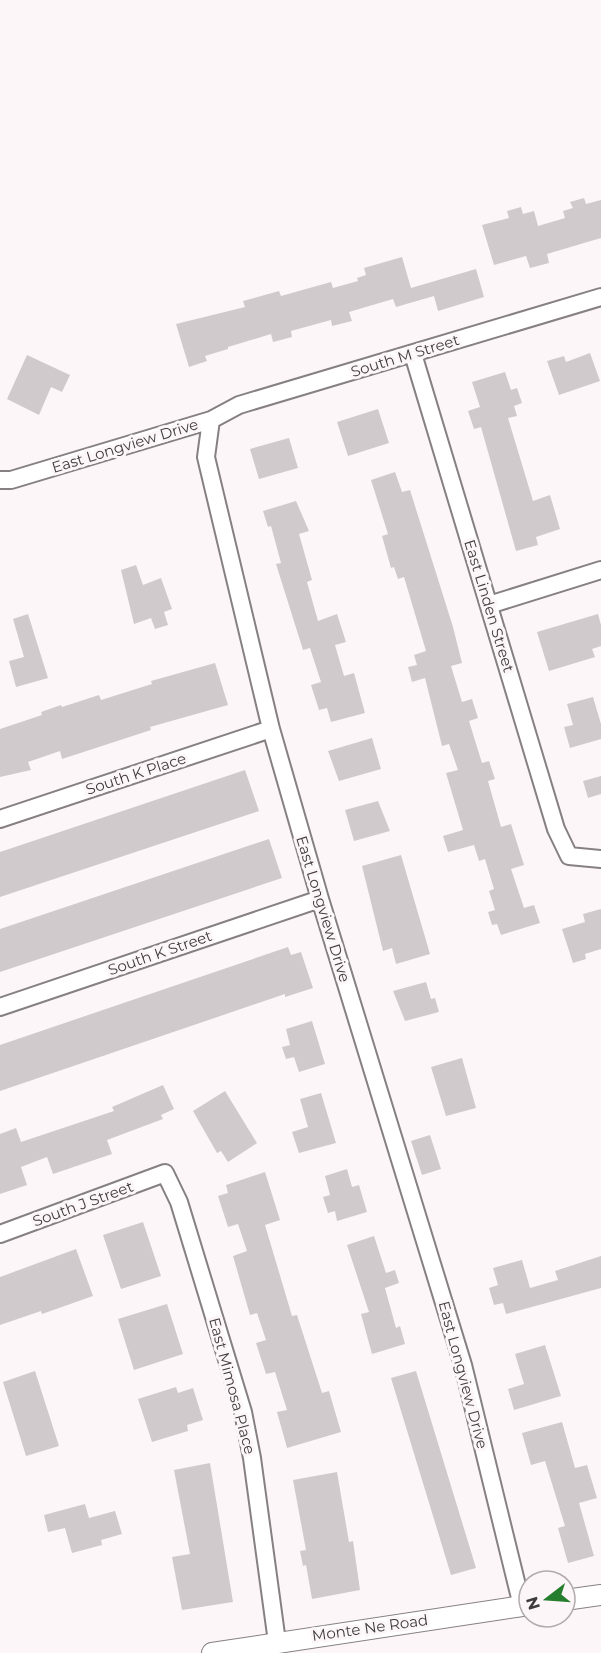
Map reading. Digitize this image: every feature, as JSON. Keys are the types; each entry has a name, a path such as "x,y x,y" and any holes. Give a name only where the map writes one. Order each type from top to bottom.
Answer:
{"street":[{"name":"South M Street","path":"211,420 239,405 601,297"},
{"name":"East Linden Street","path":"413,354 556,829 569,856 601,860"},
{"name":"East Longview Drive","path":"0,480 11,480 211,420 206,457 271,729 320,899 463,1365 517,1571"},
{"path":"489,605 601,570"},
{"name":"South K Place","path":"0,819 271,729"},
{"name":"South K Street","path":"0,1007 320,899"},
{"name":"South J Street","path":"0,1234 165,1173"},
{"name":"East Mimosa Place","path":"165,1173 179,1202 243,1412 252,1458 277,1642"},
{"path":"577,1598 601,1595"},
{"name":"Monte Ne Road","path":"212,1653 517,1606"}],"building":[{"path":"584,198 586,204 601,200 601,238 547,254 549,263 530,268 526,256 494,265 482,225 509,218 507,211 521,207 523,214 534,211 538,226 565,218 563,211 573,208 570,202"},
{"path":"402,257 411,288 476,269 484,297 438,311 434,296 396,307 393,299 349,312 352,321 332,326 331,320 291,331 292,337 273,342 271,334 205,356 207,361 189,367 176,324 245,307 243,301 279,291 281,296 331,282 333,288 358,281 357,278 366,275 364,268"},
{"path":"590,353 600,381 559,395 547,361 564,356 566,362"},
{"path":"27,355 70,375 62,392 51,387 39,415 7,399"},
{"path":"505,372 511,390 517,388 522,403 514,406 517,416 508,418 533,501 550,495 560,529 536,537 538,545 516,551 481,427 474,429 468,411 480,407 472,382"},
{"path":"378,409 389,443 348,456 337,422"},
{"path":"289,438 298,468 259,479 250,449"},
{"path":"395,472 402,492 410,490 453,627 462,663 451,666 462,702 472,699 478,718 469,721 482,763 489,761 495,779 488,781 501,827 511,824 524,865 511,869 524,908 534,905 540,923 501,935 497,924 492,925 488,912 495,910 489,891 494,889 485,859 479,861 474,845 448,852 443,836 463,830 446,773 458,770 449,744 442,746 425,678 412,682 408,667 417,665 414,655 426,651 404,577 398,579 394,567 391,568 382,536 388,534 371,480"},
{"path":"296,501 309,531 299,534 312,580 307,582 318,621 337,614 346,642 335,645 344,676 354,673 365,713 331,722 327,708 319,710 311,685 321,682 310,648 303,650 276,564 281,563 271,526 268,527 263,511"},
{"path":"136,565 143,585 161,578 172,609 164,612 168,625 155,629 151,618 134,624 121,570"},
{"path":"28,614 48,678 16,687 9,661 24,657 13,619"},
{"path":"598,614 601,625 601,646 592,649 595,657 549,671 537,632"},
{"path":"215,663 228,705 150,727 151,730 62,759 60,751 28,762 31,770 0,777 0,729 42,715 41,712 61,705 62,707 99,695 101,700 152,684 151,681"},
{"path":"593,697 601,724 601,739 570,748 564,727 573,725 567,704"},
{"path":"372,738 381,769 339,781 328,751"},
{"path":"245,770 259,811 0,897 0,852"},
{"path":"601,776 601,794 588,798 583,781"},
{"path":"378,801 390,831 354,841 345,810"},
{"path":"269,839 282,878 0,972 0,929"},
{"path":"401,855 430,954 396,964 392,948 383,951 362,866"},
{"path":"601,909 601,949 585,954 586,959 573,963 562,929 585,922 583,914"},
{"path":"288,947 291,955 301,952 313,988 285,997 285,994 0,1091 0,1045"},
{"path":"426,982 431,999 435,998 439,1012 405,1021 393,991"},
{"path":"312,1021 325,1064 299,1072 294,1057 286,1059 282,1047 290,1045 286,1029"},
{"path":"462,1058 476,1108 446,1116 431,1067"},
{"path":"163,1085 174,1109 161,1115 163,1119 107,1140 112,1154 53,1174 47,1157 21,1167 27,1185 0,1194 0,1134 16,1128 21,1142 114,1111 112,1107"},
{"path":"225,1091 257,1143 228,1162 221,1151 217,1153 193,1111"},
{"path":"321,1093 336,1143 299,1153 292,1132 308,1127 300,1099"},
{"path":"430,1135 441,1169 422,1175 411,1141"},
{"path":"347,1169 352,1187 359,1185 367,1212 337,1221 335,1211 328,1213 323,1197 330,1195 325,1176"},
{"path":"265,1172 280,1220 265,1225 292,1316 297,1315 322,1393 329,1391 341,1432 287,1448 277,1412 287,1410 275,1372 266,1374 256,1343 266,1340 257,1313 250,1315 233,1256 247,1251 238,1224 228,1227 218,1196 228,1193 226,1185"},
{"path":"143,1222 161,1276 121,1289 103,1235"},
{"path":"374,1236 386,1273 395,1270 399,1283 385,1288 396,1328 400,1326 405,1344 372,1354 361,1314 369,1312 347,1245"},
{"path":"76,1249 93,1296 42,1314 41,1311 0,1325 0,1277"},
{"path":"601,1256 601,1288 506,1314 503,1303 494,1305 489,1288 498,1285 493,1268 522,1260 530,1288 558,1280 555,1271"},
{"path":"167,1304 183,1354 134,1370 118,1319"},
{"path":"545,1345 561,1396 514,1410 508,1389 524,1384 515,1354"},
{"path":"35,1371 59,1446 26,1456 3,1382"},
{"path":"416,1371 476,1568 451,1575 391,1378"},
{"path":"176,1387 178,1393 193,1388 203,1420 187,1425 188,1431 152,1442 138,1399"},
{"path":"562,1422 575,1468 587,1465 597,1498 579,1503 594,1556 568,1563 558,1528 565,1526 545,1461 531,1465 522,1433"},
{"path":"210,1463 233,1602 182,1610 172,1557 190,1554 174,1470"},
{"path":"337,1472 349,1542 353,1541 360,1590 312,1599 306,1565 303,1566 300,1551 306,1550 293,1480"},
{"path":"85,1504 89,1518 115,1511 122,1534 101,1540 102,1545 72,1553 65,1528 48,1532 44,1515"}]}
